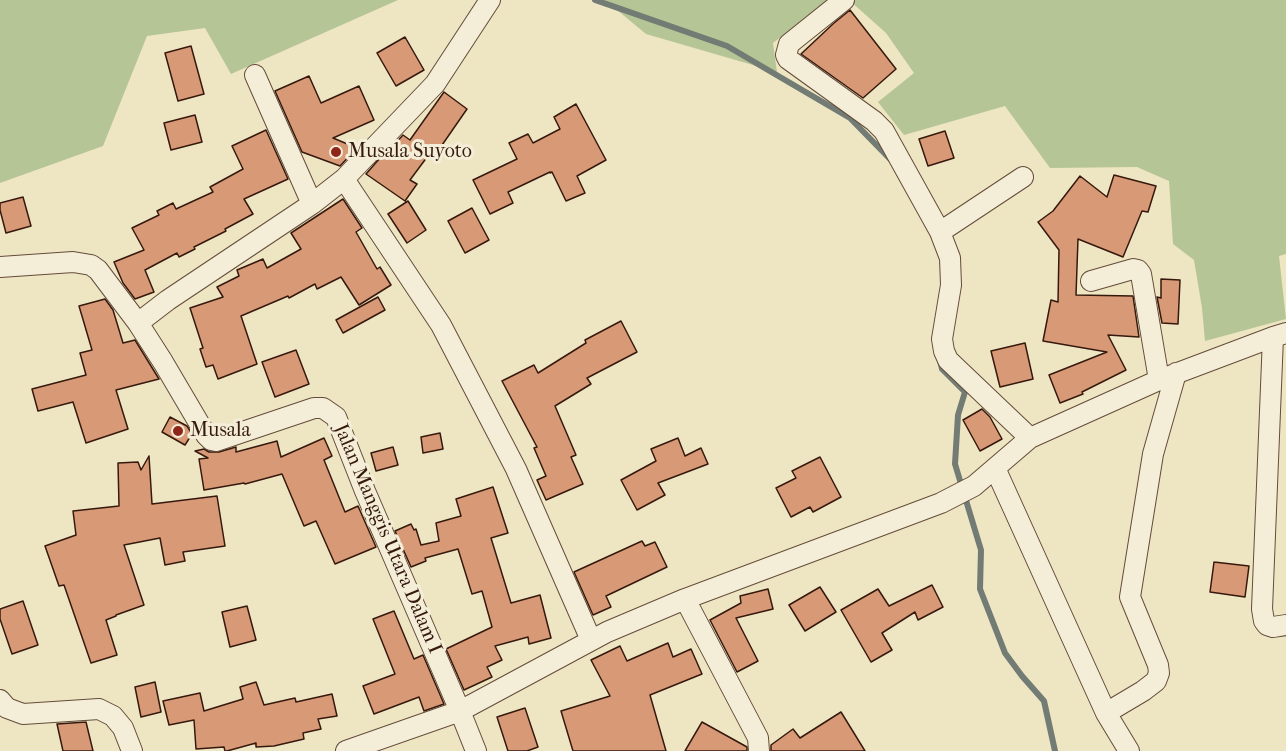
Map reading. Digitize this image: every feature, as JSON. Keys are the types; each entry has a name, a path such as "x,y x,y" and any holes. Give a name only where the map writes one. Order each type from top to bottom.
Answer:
{"street":[{"path":"138,322 312,204 344,179 435,84 490,0"},
{"path":"844,0 789,44 786,55 788,59 884,130 940,232 950,258 951,285 942,339 948,360 1030,438"},
{"path":"255,75 312,204"},
{"path":"940,232 1023,177"},
{"path":"344,179 441,325 516,469 591,640"},
{"name":"Jalan Manggis Utara Dalam I","path":"0,267 73,262 91,265 98,270 138,322 211,440 216,441 314,408 323,408 336,417 365,491 460,711"},
{"path":"1091,281 1133,269 1142,274 1167,376 1130,597 1158,665 1159,673 1156,681 1143,691 1106,713"},
{"path":"346,751 460,711 607,632 685,599 941,503 974,486 1030,438 1167,376 1280,335 1262,609 1267,625 1273,627 1286,625"},
{"path":"995,468 1106,713 1129,751"},
{"path":"685,599 758,738 759,751"},
{"path":"0,700 7,708 23,714 99,709 112,716 123,728 132,751"},
{"path":"460,711 476,751"}],"green space":[{"path":"0,0 398,0 231,74 205,28 147,36 103,146 0,183"},
{"path":"605,0 830,0 773,43 777,72 646,34"},
{"path":"849,0 1286,0 1286,254 1279,256 1286,319 1205,341 1194,260 1173,244 1169,181 1137,167 1050,168 1005,106 904,135 878,102 914,73 886,33"}],"building":[{"path":"850,10 896,69 863,98 801,54"},
{"path":"405,37 424,70 396,86 377,53"},
{"path":"191,46 204,94 178,101 165,53"},
{"path":"309,76 321,103 359,86 374,120 333,138 357,148 340,166 302,152 275,91"},
{"path":"444,92 467,109 440,148 436,145 410,180 417,184 405,201 366,174 403,135 410,140"},
{"path":"576,104 606,160 577,176 585,193 566,201 550,172 508,192 513,203 490,214 473,180 517,159 509,143 528,134 533,143 560,129 554,117"},
{"path":"195,115 202,142 171,150 164,123"},
{"path":"266,130 288,179 244,199 253,214 194,247 195,249 179,257 177,253 145,270 154,292 135,299 123,283 114,262 144,250 132,228 159,215 157,211 173,203 176,209 213,192 210,187 243,169 232,146"},
{"path":"945,131 954,158 928,166 919,139"},
{"path":"1114,175 1156,186 1148,212 1142,211 1123,257 1078,239 1076,295 1133,296 1139,337 1108,335 1126,370 1082,392 1083,394 1060,403 1049,375 1107,352 1043,341 1051,300 1058,302 1059,250 1038,222 1053,211 1080,176 1107,197"},
{"path":"23,197 31,226 6,233 0,203"},
{"path":"343,199 362,228 356,232 377,269 380,267 391,285 359,305 341,277 317,289 315,284 289,298 288,296 241,316 257,364 218,379 213,365 206,367 200,349 203,348 190,308 223,297 217,287 239,276 237,270 263,259 267,268 301,249 291,233"},
{"path":"408,201 426,230 407,243 388,214"},
{"path":"472,208 489,240 465,253 448,221"},
{"path":"1161,279 1180,280 1178,324 1162,323 1157,297 1161,298"},
{"path":"378,297 385,310 343,333 336,320"},
{"path":"105,299 113,310 123,343 135,340 159,379 116,390 128,429 86,443 73,402 38,411 32,389 86,375 80,353 92,350 79,306"},
{"path":"621,321 637,352 587,378 591,384 555,406 576,455 571,457 583,484 546,500 537,480 546,476 534,448 537,447 502,381 534,365 538,373 586,343 585,340"},
{"path":"1025,343 1033,379 1000,387 991,351"},
{"path":"296,350 309,384 275,397 262,362"},
{"path":"982,409 990,417 1002,439 980,451 963,420"},
{"name":"Musala","path":"170,417 187,426 192,434 185,445 162,432"},
{"path":"440,433 443,449 423,453 421,437"},
{"path":"324,438 332,456 324,460 345,512 358,506 376,547 335,564 316,521 304,526 282,474 245,484 204,490 199,459 208,458 195,451 204,449 209,452 219,452 236,447 236,452 277,441 281,457"},
{"path":"678,438 685,456 701,448 708,464 658,483 665,495 637,510 621,480 656,461 651,449"},
{"path":"393,447 398,465 376,471 371,453"},
{"path":"149,456 152,504 217,496 225,546 183,552 185,561 165,565 160,538 124,545 144,605 106,620 117,655 91,663 64,585 59,586 45,546 76,535 73,511 119,506 118,463 138,462 141,470"},
{"path":"820,457 841,497 813,512 810,507 791,517 776,488 796,478 792,471"},
{"path":"493,487 508,533 491,538 511,603 540,595 551,638 529,644 528,637 495,646 502,660 487,667 492,677 464,690 446,649 492,627 482,591 472,594 458,549 425,558 426,561 411,567 395,531 411,524 414,530 416,529 421,545 439,541 436,523 461,516 456,499"},
{"path":"642,541 645,546 655,542 667,567 606,596 611,607 593,615 574,572"},
{"path":"1214,562 1249,566 1245,597 1210,592"},
{"path":"932,585 943,607 918,620 915,612 882,633 892,650 871,662 841,610 878,589 889,606"},
{"path":"820,587 836,612 805,631 789,605"},
{"path":"768,589 773,609 736,618 758,661 737,672 710,620 741,603 740,596"},
{"path":"23,601 38,645 12,654 0,619 0,609"},
{"path":"247,606 256,640 230,647 222,612"},
{"path":"394,611 414,659 423,655 444,704 424,711 419,697 374,714 363,686 395,674 373,619"},
{"path":"668,643 673,657 691,649 702,674 650,695 666,751 573,751 561,711 610,696 591,660 620,646 627,661"},
{"path":"155,682 161,712 141,717 135,687"},
{"path":"256,682 264,705 295,698 296,702 332,694 337,716 318,719 321,729 303,733 304,739 274,746 256,747 256,743 227,751 224,747 196,749 194,720 169,725 163,701 200,693 204,711 243,699 240,687"},
{"path":"525,708 538,747 527,751 508,751 497,717"},
{"path":"841,712 865,751 771,751 771,745 793,729 800,738"},
{"path":"86,722 93,751 63,751 57,724"},
{"path":"702,722 747,747 747,751 685,751"}],"waterway":[{"path":"595,0 727,46 850,118 891,160"},
{"path":"940,360 942,369 965,392 958,415 955,464 981,550 980,589 1005,653 1044,701 1055,751"}],"place":[{"name":"Musala Suyoto","path":"336,152"},
{"name":"Musala","path":"178,431"}]}
